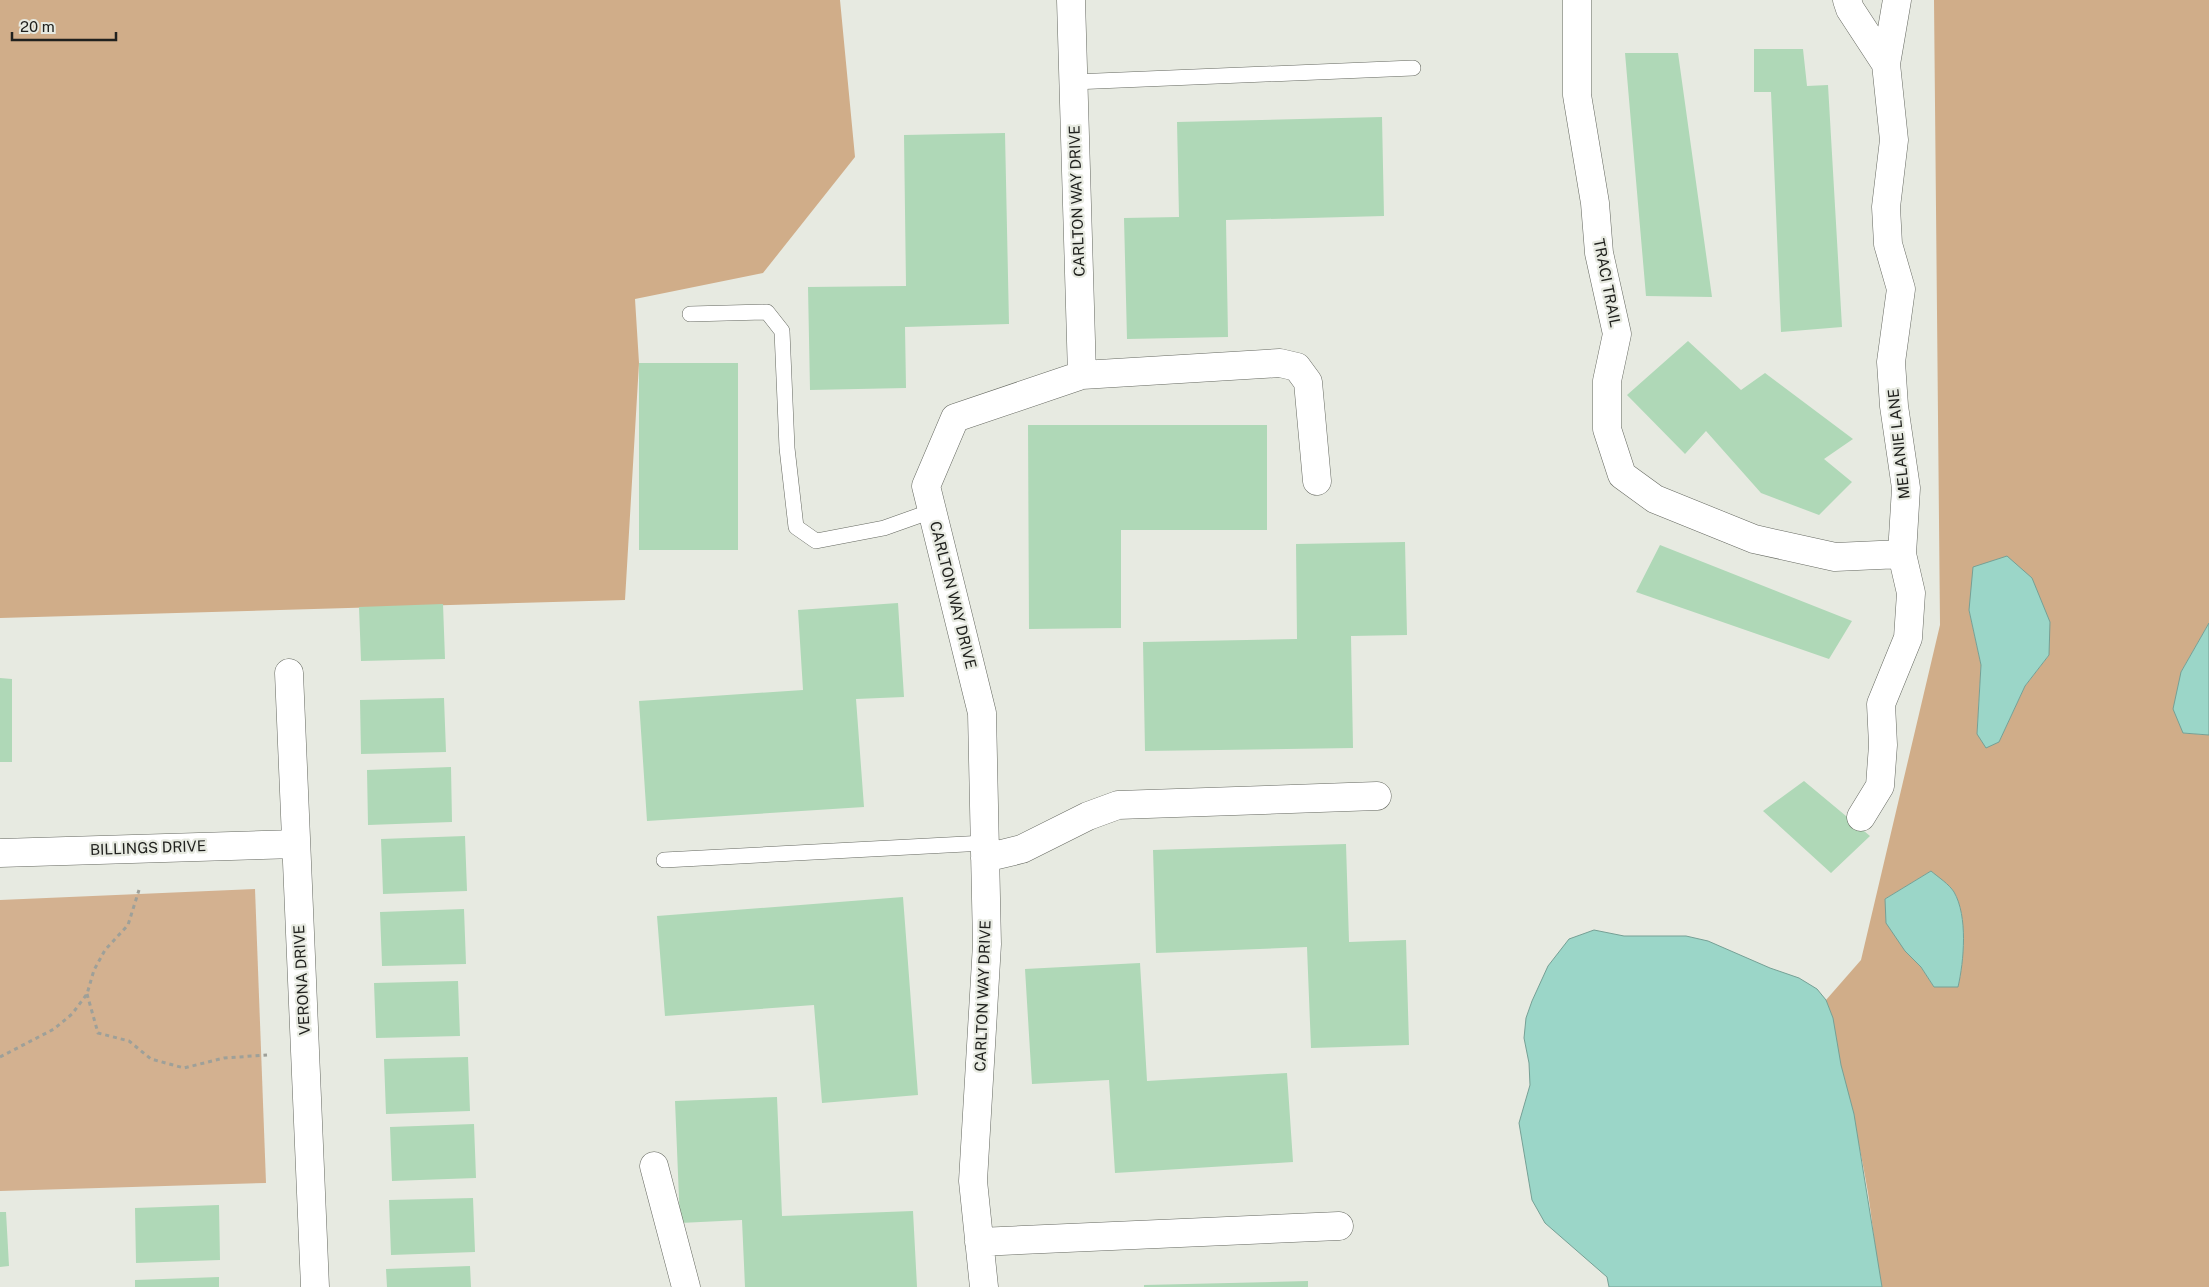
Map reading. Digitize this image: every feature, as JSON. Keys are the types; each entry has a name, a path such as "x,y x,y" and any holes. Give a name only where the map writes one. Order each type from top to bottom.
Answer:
{"street":[{"name":"CARLTON WAY DRIVE","path":"984,1287 974,1181 987,944 982,713 926,486 955,418 1082,375 1071,0"},
{"name":"TRACI TRAIL","path":"1577,0 1577,95 1595,203 1599,253 1617,334 1607,381 1607,429 1622,475 1655,500 1754,540 1835,557 1902,554"},
{"name":"MELANIE LANE","path":"1848,0 1850,9 1886,64"},
{"name":"MELANIE LANE","path":"1861,817 1880,786 1883,745 1881,704 1908,638 1911,593 1902,554 1906,488 1894,406 1891,362 1901,289 1888,244 1886,207 1894,140 1886,64 1897,0"},
{"path":"1082,375 1280,363 1297,367 1308,382 1317,481"},
{"name":"VERONA DRIVE","path":"289,673 315,1287"},
{"path":"985,851 1022,849 1088,816 1118,806 1377,796"},
{"name":"BILLINGS DRIVE","path":"0,853 296,844"},
{"path":"654,1166 686,1287"},
{"path":"980,1242 1339,1226"}],"lane":[{"path":"1073,82 1413,68"},
{"path":"690,314 767,312 782,331 786,448 796,527 816,541 884,528 932,511"},
{"path":"664,860 985,851"}],"path":[{"path":"0,1057 54,1029 72,1014 87,994 94,970 105,950 128,925 139,890"},
{"path":"87,994 98,1033 129,1041 151,1059 184,1068 224,1058 267,1055"}],"shaded area":[{"path":"0,0 840,0 855,157 763,273 635,299 639,363 625,600 0,618"},
{"path":"1934,0 2209,0 2209,623 2181,672 2183,733 2209,735 2209,1287 1882,1287 1870,1205 1856,1130 1826,1000 1861,960 1940,625","holes":["1969,610 2049,655 2025,686 1999,742 1977,734 1981,665","1931,871 1954,892 1961,913 1964,939 1958,987 1934,987 1921,967 1905,951 1885,899"]},
{"path":"255,889 266,1183 0,1191 0,900"}],"water":[{"path":"2007,556 2032,578 2050,622 2049,655 2025,686 1999,742 1986,748 1977,734 1981,665 1969,610 1973,567"},
{"path":"2209,623 2209,735 2183,733 2173,709 2181,672"},
{"path":"1931,871 1954,892 1961,913 1964,939 1958,987 1934,987 1921,967 1905,951 1886,923 1885,899"},
{"path":"1594,930 1624,936 1686,936 1708,941 1770,968 1799,978 1817,989 1826,1000 1833,1018 1841,1065 1854,1114 1882,1287 1609,1287 1607,1277 1545,1223 1532,1200 1519,1123 1530,1085 1529,1063 1524,1038 1526,1018 1548,966 1569,939"}],"building":[{"path":"1754,49 1803,49 1807,86 1828,85 1842,327 1781,332 1771,92 1754,92"},
{"path":"1625,53 1678,53 1712,297 1646,296"},
{"path":"1382,117 1384,216 1226,220 1228,337 1127,339 1124,218 1179,217 1177,122"},
{"path":"1005,133 1009,324 905,327 906,388 810,390 808,287 906,286 904,135"},
{"path":"1688,341 1741,390 1765,373 1853,439 1824,459 1852,482 1819,515 1761,493 1706,431 1685,454 1627,395"},
{"path":"639,363 738,363 738,550 639,550"},
{"path":"1028,425 1267,425 1267,530 1121,530 1121,628 1029,629"},
{"path":"1405,542 1407,635 1351,636 1353,748 1145,751 1143,642 1297,639 1296,544"},
{"path":"1660,545 1852,621 1829,659 1636,592"},
{"path":"898,603 904,697 856,699 864,807 647,821 639,701 803,690 798,610"},
{"path":"443,604 445,659 361,661 359,607"},
{"path":"0,678 12,679 12,762 0,762"},
{"path":"444,698 446,752 361,754 360,700"},
{"path":"451,767 452,822 368,825 367,770"},
{"path":"1804,781 1870,836 1831,873 1763,811"},
{"path":"465,836 467,891 383,894 381,839"},
{"path":"1346,844 1349,942 1406,940 1409,1045 1311,1048 1307,947 1156,953 1153,850"},
{"path":"903,897 918,1095 822,1103 814,1005 665,1016 657,916"},
{"path":"464,909 466,964 382,966 380,912"},
{"path":"1140,963 1147,1081 1287,1073 1293,1162 1115,1173 1109,1080 1032,1084 1025,969"},
{"path":"458,981 460,1036 376,1038 374,983"},
{"path":"468,1057 470,1111 386,1114 384,1059"},
{"path":"777,1097 782,1216 913,1211 917,1287 745,1287 742,1220 680,1223 675,1101"},
{"path":"474,1124 476,1178 392,1181 390,1127"},
{"path":"473,1198 475,1252 391,1255 389,1200"},
{"path":"219,1205 220,1260 136,1263 135,1208"},
{"path":"0,1212 6,1212 9,1266 0,1267"},
{"path":"470,1266 471,1287 387,1287 386,1269"},
{"path":"219,1277 219,1287 135,1287 135,1280"},
{"path":"1308,1281 1308,1287 1144,1287 1144,1285"}]}
